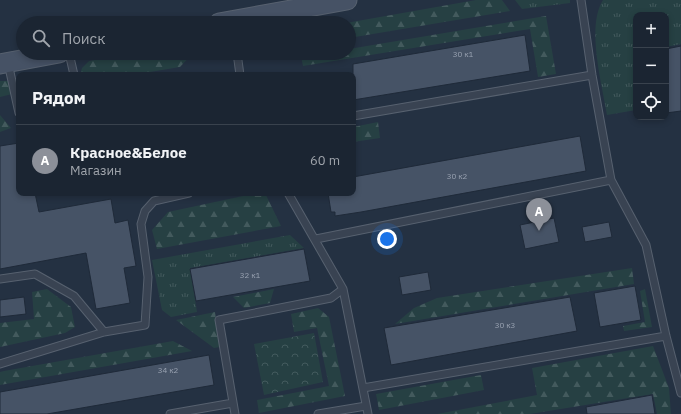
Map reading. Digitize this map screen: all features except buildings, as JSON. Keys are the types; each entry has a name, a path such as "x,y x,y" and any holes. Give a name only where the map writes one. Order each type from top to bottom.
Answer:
{"main road":[{"path":"260,16 347,0"},
{"path":"4,63 20,60"}],"lane":[{"path":"581,0 592,75 611,180 646,245 666,336 681,393"},
{"path":"71,60 73,72"},
{"path":"238,60 240,72"},
{"path":"4,63 16,103"},
{"path":"356,115 592,75"},
{"path":"316,239 611,180"},
{"path":"0,364 104,332 145,325 148,277 141,224 145,211 154,201 176,196"},
{"path":"290,196 316,239 343,289 368,414"},
{"path":"0,279 35,274 74,296 104,332"},
{"path":"235,414 219,320 330,298 343,289"},
{"path":"363,388 666,336"},
{"path":"170,414 233,403"},
{"path":"318,414 366,406"}],"green space":[{"path":"476,0 502,0 510,11 356,37 356,21"},
{"path":"515,0 570,0 570,3 522,9"},
{"path":"603,0 681,0 681,44 669,46 669,12 633,12 633,111 607,115 595,40 598,11"},
{"path":"546,16 556,74 538,77 530,29 356,57 356,48"},
{"path":"186,60 180,67 150,72 81,72 82,68 89,61"},
{"path":"302,60 340,60 303,66"},
{"path":"0,81 8,81 12,94 0,97"},
{"path":"0,115 11,128 0,132"},
{"path":"378,122 380,138 356,142 356,126"},
{"path":"243,196 266,196 281,226 157,249 152,230 168,212"},
{"path":"290,235 304,248 190,268 197,312 171,317 162,310 152,260"},
{"path":"632,268 634,284 395,324 414,308 437,298"},
{"path":"47,289 71,307 75,327 65,333 0,347 0,323 34,319 32,292"},
{"path":"274,289 270,303 244,308 233,297"},
{"path":"645,289 652,327 624,331 623,326 645,322 640,291"},
{"path":"318,308 329,317 345,396 259,413 257,400 329,386 317,328 294,332 291,314"},
{"path":"215,312 220,347 214,348 176,320"},
{"path":"314,333 323,382 264,395 254,344"},
{"path":"173,341 192,351 0,385 0,372"},
{"path":"653,346 669,388 671,414 657,414 653,394 530,414 437,414 537,395 532,368"},
{"path":"481,375 484,390 379,410 376,394"}],"place":[{"name":"Красное&Белое","path":"539,231"}]}
